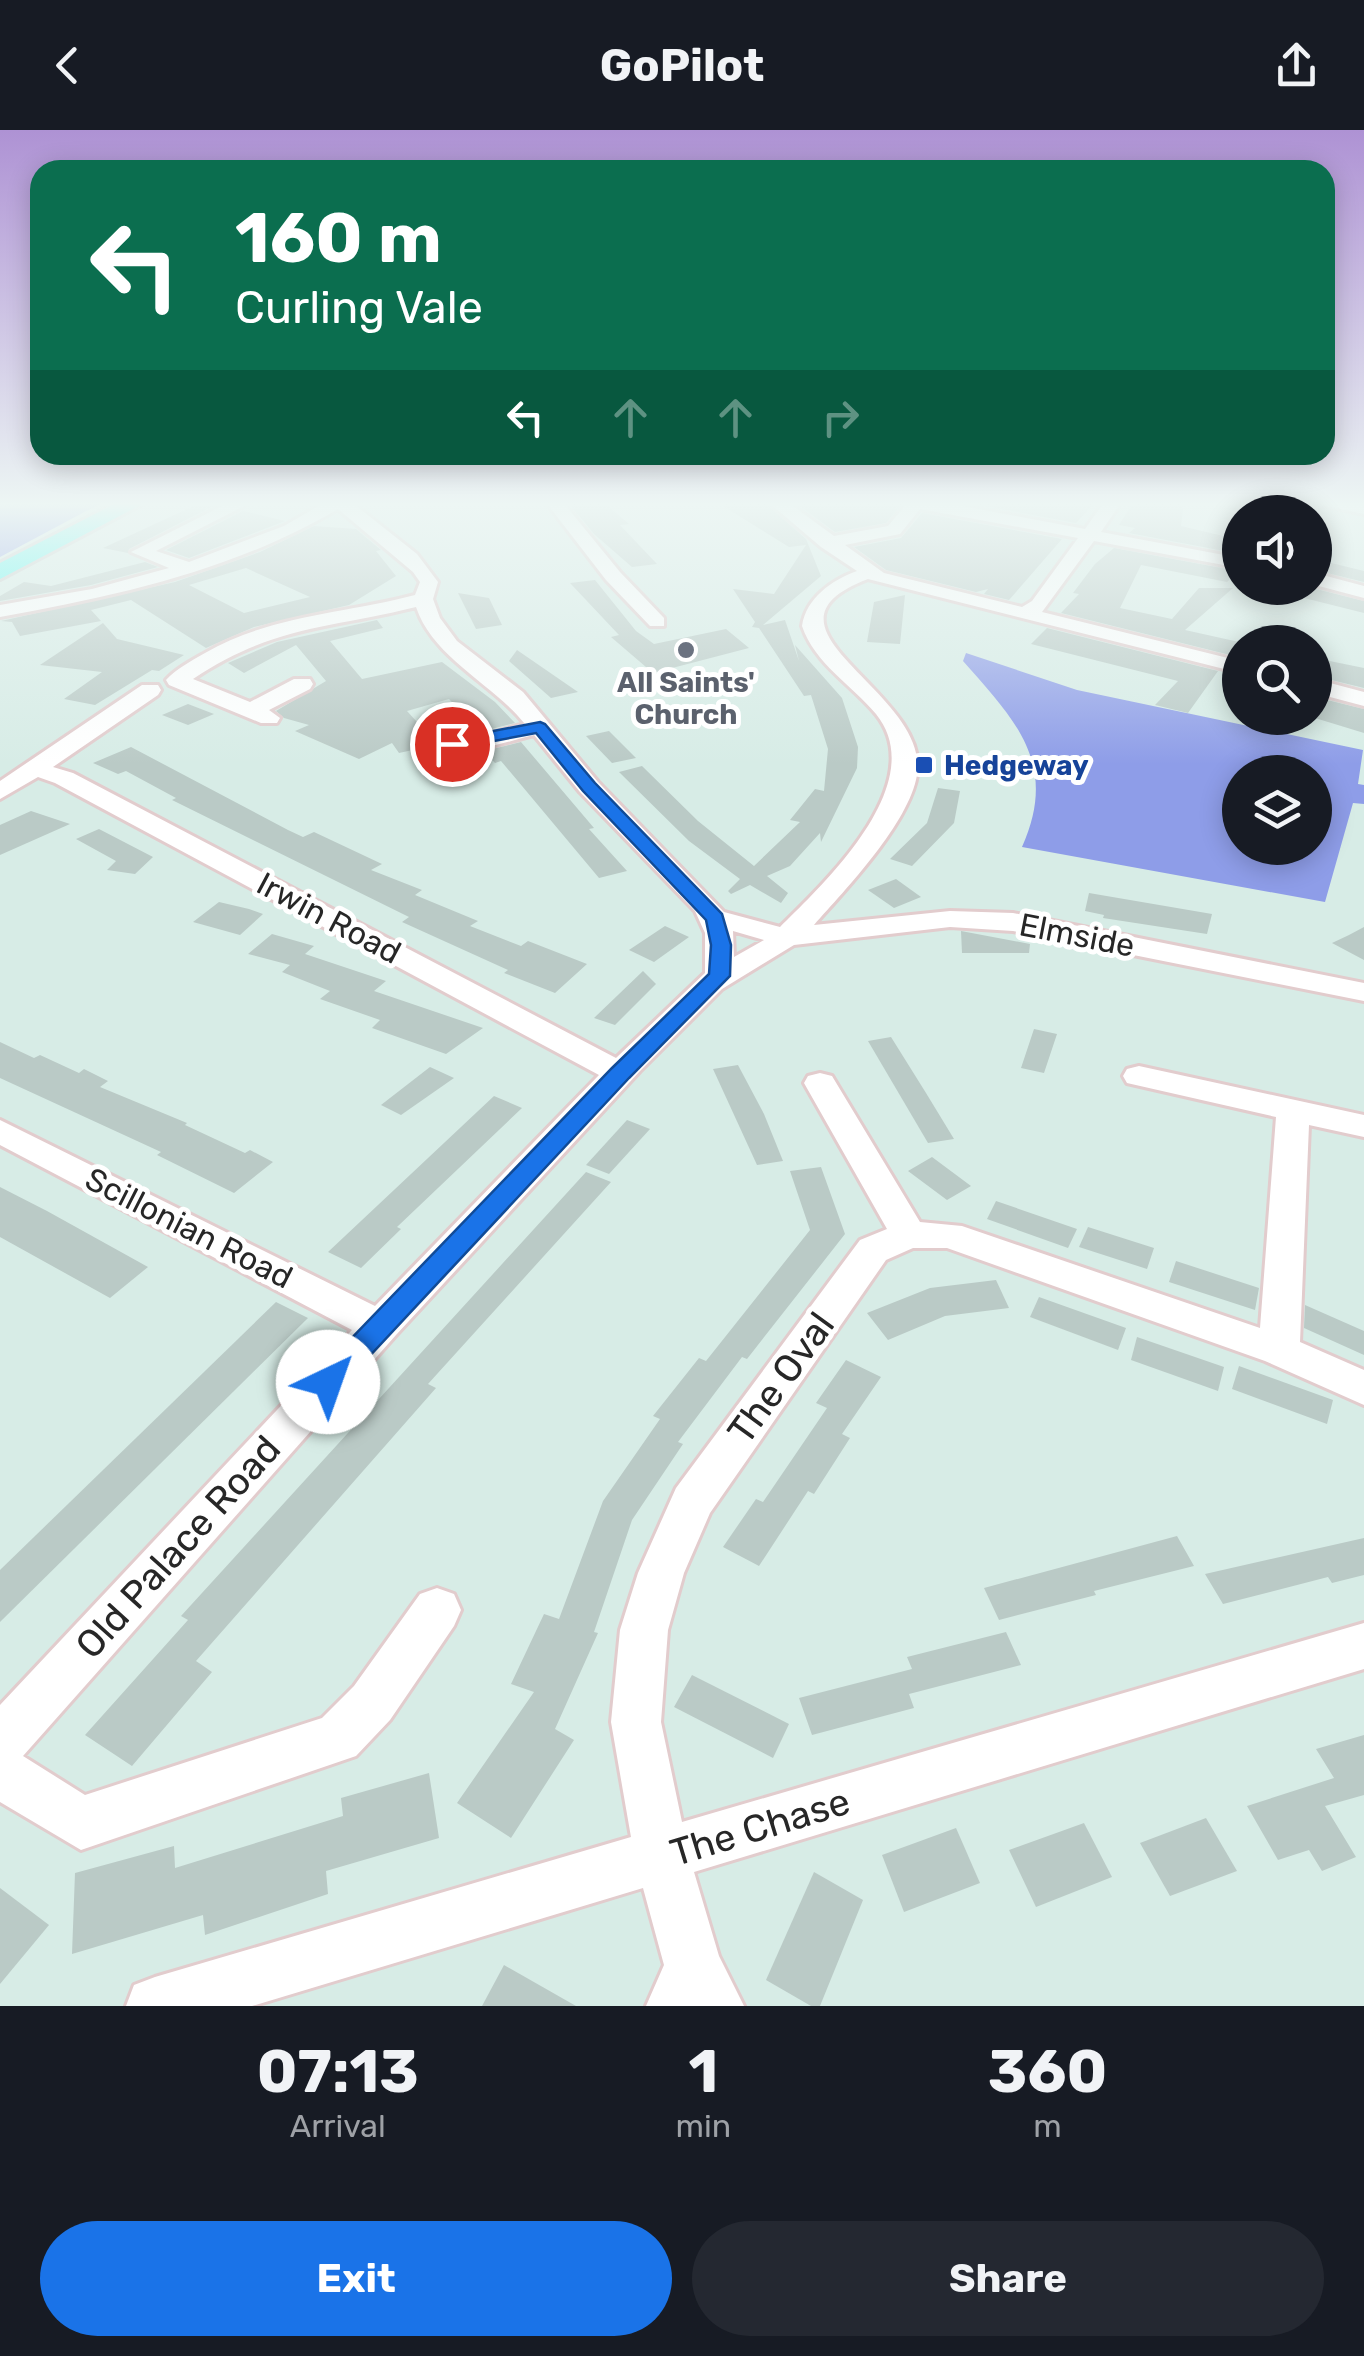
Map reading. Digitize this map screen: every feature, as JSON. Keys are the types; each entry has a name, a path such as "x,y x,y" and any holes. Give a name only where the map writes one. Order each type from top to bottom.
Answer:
{"street":[{"path":"0,612 114,589"},
{"path":"428,589 426,609 450,645 488,673 540,727 589,787 716,918 786,938 830,890 883,819 905,774 904,747 886,711 821,644 812,626 813,616 837,589"},
{"path":"625,589 657,622"},
{"path":"924,589 1222,662"},
{"path":"1025,614 1050,589"},
{"path":"302,684 261,714 177,680 234,645 273,630 329,617 426,609"},
{"path":"0,792 150,690"},
{"path":"1332,691 1364,699"},
{"path":"429,726 444,740 465,744 540,727"},
{"name":"Irwin Road","path":"36,768 64,778 620,1073"},
{"path":"716,918 721,945 720,976"},
{"name":"Elmside","path":"786,938 950,918 1013,922 1364,992"},
{"name":"Old Palace Road","path":"0,1743 378,1326 620,1073 720,976 786,938"},
{"path":"1139,1076 1364,1126"},
{"path":"820,1083 910,1235 949,1236 1280,1350 1364,1388"},
{"path":"1280,1350 1293,1110"},
{"name":"Scillonian Road","path":"0,1131 378,1326"},
{"name":"The Oval","path":"695,1993 662,1857 636,1722 644,1630 661,1572 692,1502 873,1250 910,1235"},
{"path":"0,1772 81,1822 338,1738 372,1703 436,1610"},
{"name":"The Chase","path":"155,2006 1364,1646"}],"shaded area":[{"path":"966,653 1077,690 1222,720 1222,735 1292,735 1363,750 1358,784 1364,785 1364,804 1353,803 1325,902 1022,847 1032,818 1034,767 1015,724 963,661"}],"building":[{"path":"13,589 71,589 0,601 0,596"},
{"path":"146,589 196,589 244,613 310,597 291,589 376,589 349,605 254,627 206,648 131,600 91,610 101,621 20,636 12,622 1,621"},
{"path":"575,589 602,589 636,631 654,644 726,629 749,648 653,673 611,637 619,635"},
{"path":"733,589 774,594 778,589 806,589 763,625 785,620 799,661 795,645 842,698 858,747 857,768 821,842 820,833 790,866 767,876 788,893 781,903 750,885 731,894 728,891 740,879 689,841 619,772 642,766 698,821 754,866 800,822 790,820 815,789 824,791 828,749 811,695 804,696 759,628 752,627 755,622"},
{"path":"962,589 1019,589 1009,600 984,594 988,589 976,592"},
{"path":"1076,589 1130,589 1120,608 1172,619 1199,589 1222,589 1222,598 1185,630 1222,638 1222,653 1061,613 1079,594 1073,593"},
{"path":"458,593 489,598 502,625 476,629"},
{"path":"1332,593 1364,601 1364,613 1332,605"},
{"path":"905,595 900,644 867,642 874,602"},
{"path":"377,620 383,628 330,641 362,679 442,662 495,702 515,723 480,732 449,699 407,711 417,722 415,729 435,745 399,753 392,743 359,759 295,731 309,725 284,718 276,711 326,681 296,645 244,673 228,663 277,642"},
{"path":"103,623 117,639 184,655 95,705 64,699 102,672 40,665"},
{"path":"1047,628 1218,671 1188,713 1155,705 1178,681 1031,644"},
{"path":"517,650 578,692 551,698 509,661"},
{"path":"1332,661 1364,668 1364,688 1332,680"},
{"path":"1332,701 1364,709 1364,733 1332,723"},
{"path":"188,704 214,714 188,725 162,715"},
{"path":"609,731 636,758 612,763 586,736"},
{"path":"521,742 627,871 599,878 501,761 495,763 484,751"},
{"path":"131,747 303,837 314,832 382,864 371,870 422,890 415,895 478,921 470,926 521,946 528,941 587,964 555,993 504,973 508,970 402,922 409,917 172,800 176,798 126,771 118,774 93,763"},
{"path":"938,788 960,791 954,823 912,866 890,859 927,823"},
{"path":"31,811 70,824 0,855 0,825"},
{"path":"99,829 153,857 135,874 107,870 116,861 76,839"},
{"path":"896,879 921,897 894,908 868,890"},
{"path":"1089,893 1212,914 1207,934 1103,918 1104,915 1085,911"},
{"path":"219,902 263,914 240,935 193,922"},
{"path":"665,926 689,937 654,962 629,950"},
{"path":"1364,927 1364,960 1332,943 1349,935"},
{"path":"961,931 1030,944 1029,953 962,953"},
{"path":"272,934 314,946 305,954 386,981 374,991 483,1028 446,1054 372,1028 380,1020 320,999 330,991 282,972 290,965 248,954"},
{"path":"643,971 656,984 615,1025 594,1018"},
{"path":"1034,1029 1057,1034 1044,1073 1021,1068"},
{"path":"891,1037 954,1139 928,1143 868,1041"},
{"path":"0,1042 79,1073 84,1069 108,1081 100,1087 273,1162 234,1193 157,1155 161,1152 0,1078"},
{"path":"738,1065 783,1161 757,1165 713,1069"},
{"path":"430,1067 454,1078 401,1115 381,1105"},
{"path":"494,1096 522,1108 397,1227 401,1229 361,1268 328,1252"},
{"path":"627,1120 650,1129 609,1174 586,1165"},
{"path":"932,1157 971,1186 947,1200 908,1171"},
{"path":"821,1167 845,1234 747,1359 742,1357 678,1442 683,1444 632,1520 594,1632 598,1633 555,1729 574,1740 511,1838 457,1803 534,1692 511,1684 544,1614 559,1619 603,1501 660,1419 653,1416 699,1358 706,1361 810,1230 790,1171"},
{"path":"586,1172 611,1182 428,1384 436,1388 196,1661 212,1672 132,1766 85,1735 188,1620 181,1616"},
{"path":"0,1187 148,1267 110,1298 0,1237"},
{"path":"996,1201 1077,1229 1068,1248 987,1219"},
{"path":"1088,1227 1154,1248 1147,1269 1079,1247"},
{"path":"1176,1261 1259,1288 1255,1310 1169,1282"},
{"path":"996,1280 1009,1308 945,1316 888,1340 867,1313 930,1288"},
{"path":"1039,1297 1126,1328 1118,1350 1030,1317"},
{"path":"276,1302 308,1318 0,1622 0,1570"},
{"path":"1305,1305 1364,1331 1364,1355 1304,1328"},
{"path":"1137,1337 1224,1367 1218,1391 1131,1360"},
{"path":"846,1360 881,1377 842,1434 850,1438 814,1494 808,1491 759,1566 723,1547 756,1499 763,1502 827,1408 816,1403"},
{"path":"1239,1366 1333,1400 1327,1424 1232,1389"},
{"path":"1177,1536 1194,1566 1094,1591 1096,1595 999,1620 984,1588"},
{"path":"1364,1538 1364,1575 1332,1583 1328,1577 1223,1604 1205,1574"},
{"path":"1006,1632 1021,1665 909,1694 914,1708 812,1735 799,1698 912,1669 907,1657"},
{"path":"692,1675 789,1724 773,1758 674,1707"},
{"path":"1364,1735 1364,1795 1325,1806 1356,1857 1322,1871 1309,1850 1278,1860 1247,1806 1334,1778 1316,1749"},
{"path":"429,1773 439,1838 326,1871 328,1894 205,1935 203,1915 72,1954 75,1873 174,1846 175,1868 343,1816 341,1798"},
{"path":"1206,1818 1237,1871 1170,1896 1140,1843"},
{"path":"1084,1823 1112,1877 1036,1907 1009,1850"},
{"path":"956,1828 980,1883 904,1912 882,1855"},
{"path":"814,1872 863,1900 820,2006 811,2006 766,1980"},
{"path":"0,1888 49,1925 0,1984"},
{"path":"504,1965 576,2006 482,2006"}],"place":[{"name":"All Saints' Church","path":"686,650"},
{"name":"Hedgeway","path":"924,765"}],"route":[{"path":"328,1382 620,1073 720,976 721,945 716,918 589,787 540,727 452,744"}]}
